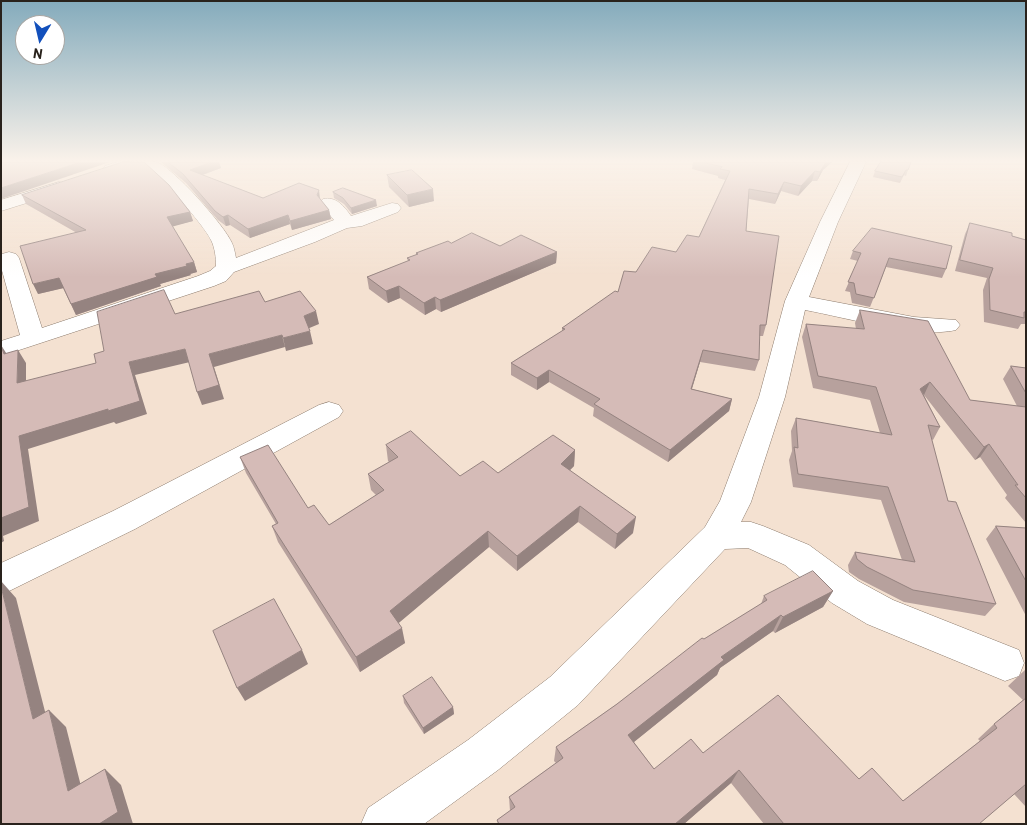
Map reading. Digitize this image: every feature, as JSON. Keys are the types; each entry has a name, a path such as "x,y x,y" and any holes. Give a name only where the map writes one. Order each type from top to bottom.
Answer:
{"street":[{"path":"1,206 17,200"},
{"path":"189,200 222,241 227,268"},
{"path":"384,824 483,755 564,691 717,536 736,502 772,398 796,301 839,200"},
{"path":"329,202 344,222"},
{"path":"1,349 206,281 218,276 227,268 308,238 344,222 355,222 392,208"},
{"path":"9,258 34,338"},
{"path":"796,301 914,324 948,325"},
{"path":"1,580 124,520 329,411"},
{"path":"717,536 751,535 797,555 845,592 880,612 1005,663"}],"building":[{"path":"32,200 181,200 190,212 167,217 194,262 186,264 187,266 155,274 157,277 71,304 59,278 33,284 20,246 86,230"},
{"path":"206,200 321,200 329,210 290,221 288,215 248,229 228,215 223,217"},
{"path":"345,200 374,200 351,208"},
{"path":"716,200 748,200 746,231 779,236 766,325 760,325 759,360 703,350 691,389 732,399 670,450 594,404 600,399 549,370 537,378 511,363 565,329 562,328 615,291 618,292 624,271 636,272 652,247 676,252 687,235 699,237"},
{"path":"970,223 1012,233 1012,236 1026,240 1026,312 1024,312 1024,318 990,310 989,279 993,268 960,260"},
{"path":"872,228 952,246 946,269 889,258 874,298 856,294 854,283 848,282 861,253 853,251"},
{"path":"472,233 500,246 521,235 557,252 440,300 435,297 424,303 399,286 386,291 367,277 410,260 407,258 418,254 416,253 448,241 451,243"},
{"path":"164,290 175,314 259,291 265,302 300,291 316,311 304,316 310,331 283,338 282,335 209,354 219,385 197,392 185,349 129,362 140,401 19,436 29,507 1,518 1,346 4,354 18,350 17,383 96,363 94,354 104,351 97,312"},
{"path":"860,310 928,321 970,400 1026,407 1026,498 1015,485 1018,485 989,444 984,447 930,382 920,389 940,427 928,425 948,501 956,502 996,604 913,590 867,567 857,559 855,552 915,562 888,487 798,474 794,447 798,448 796,418 892,435 876,387 818,376 806,324 864,329"},
{"path":"1011,366 1026,368 1026,393"},
{"path":"411,431 460,476 483,461 498,473 553,435 575,450 561,464 636,517 617,534 580,506 517,556 488,531 390,611 402,628 356,657 272,526 278,523 240,457 268,445 308,508 314,505 329,525 384,490 368,474 398,457 386,445"},
{"path":"996,526 1026,528 1026,581"},
{"path":"813,571 833,591 783,617 781,615 721,657 724,660 628,735 654,769 691,739 703,753 778,695 859,779 872,768 903,801 997,728 994,724 1026,698 1026,784 979,824 784,824 739,770 675,824 499,824 497,820 515,807 509,797 563,758 556,747 617,704 702,638 704,639 767,600 764,596"},
{"path":"1,586 33,719 49,710 68,791 105,769 118,812 99,824 1,824"},
{"path":"274,599 302,650 237,688 213,631"},
{"path":"432,677 453,707 423,728 403,696"}]}
